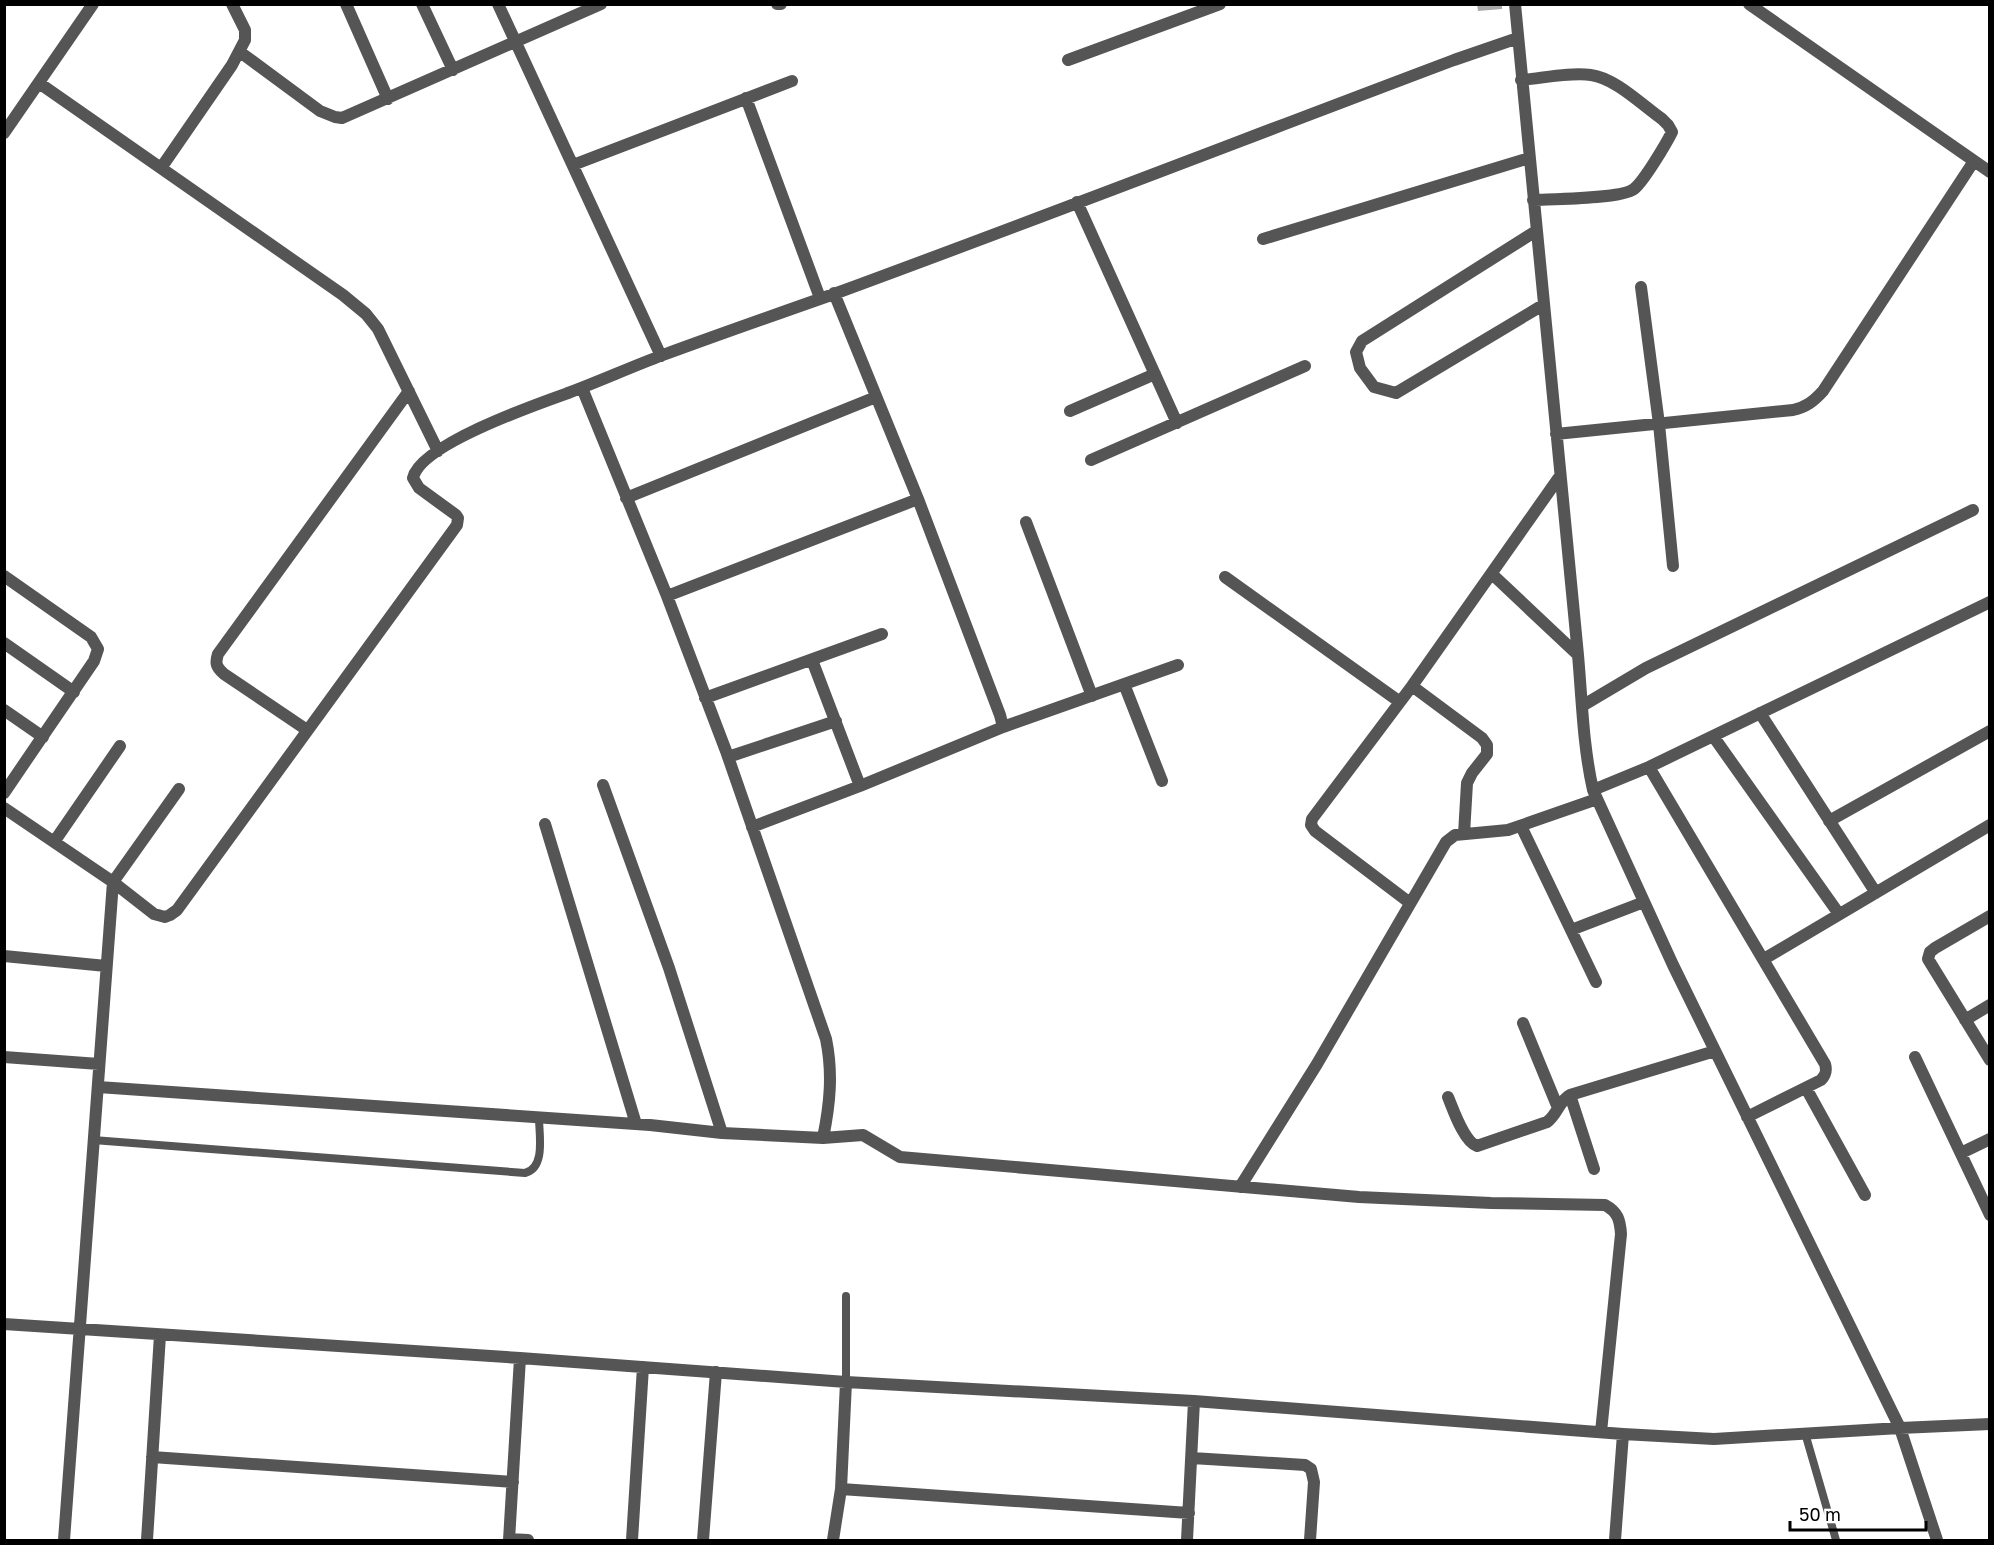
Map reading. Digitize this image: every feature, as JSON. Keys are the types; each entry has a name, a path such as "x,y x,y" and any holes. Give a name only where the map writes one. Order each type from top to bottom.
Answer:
{"street":[{"path":"4,133 93,4"},
{"path":"161,168 240,52 245,40 245,30 232,4"},
{"path":"346,4 388,99"},
{"path":"422,4 453,70"},
{"path":"498,4 661,356"},
{"path":"240,52 320,111 342,118 601,4"},
{"path":"1068,60 1220,4"},
{"path":"1515,4 1588,767 1595,794 1715,1051 1900,1428 1937,1540"},
{"path":"1749,4 1989,172"},
{"path":"4,808 112,882 154,914 170,915 177,910 457,525 456,514 419,488 413,478 414,471 419,465 438,451 480,428 526,408 661,356 1518,38"},
{"path":"1521,80 1590,74 1601,77 1612,82 1662,119 1671,132 1668,140 1633,190 1615,195 1533,200"},
{"path":"573,165 792,81"},
{"path":"39,83 343,295 366,314 388,346 438,451"},
{"path":"746,98 820,298"},
{"path":"1263,238 1529,158"},
{"path":"1556,434 1793,410 1814,402 1823,392 1974,161"},
{"path":"1077,202 1177,423"},
{"path":"1536,231 1362,341 1356,352 1360,368 1374,387 1396,393 1543,305"},
{"path":"1641,287 1659,424 1673,566"},
{"path":"834,293 918,499 1003,727"},
{"path":"1091,460 1305,366"},
{"path":"1070,411 1155,374"},
{"path":"582,388 667,596 728,757 826,1039 831,1073 830,1106 823,1138"},
{"path":"308,730 224,674 217,668 218,654 409,391"},
{"path":"626,498 876,397"},
{"path":"1410,903 1318,833 1311,825 1317,811 1412,686 1560,476"},
{"path":"667,596 918,499"},
{"path":"1582,706 1646,668 1973,510"},
{"path":"1026,522 1092,696"},
{"path":"1492,574 1578,655"},
{"path":"4,576 79,627 96,643 98,649 98,655 74,692 4,793"},
{"path":"1225,577 1400,702"},
{"path":"1240,1187 1317,1064 1446,842 1455,836 1464,834 1521,826 1595,794 1989,602"},
{"path":"705,698 882,634"},
{"path":"4,643 74,692"},
{"path":"812,660 860,786"},
{"path":"752,827 860,786 1003,727 1178,665"},
{"path":"1124,684 1162,781"},
{"path":"1412,686 1482,738 1487,745 1488,754 1472,773 1467,783 1464,834"},
{"path":"4,710 43,737"},
{"path":"1760,713 1876,893"},
{"path":"728,757 836,721"},
{"path":"1829,821 1989,731"},
{"path":"1713,736 1839,914"},
{"path":"54,842 120,746"},
{"path":"1650,767 1764,959 1827,1071 1825,1076 1806,1088 1747,1117"},
{"path":"603,785 669,968 722,1133"},
{"path":"64,1540 112,882 179,789"},
{"path":"545,824 636,1124"},
{"path":"1764,959 1989,825"},
{"path":"1521,826 1596,982"},
{"path":"1571,930 1644,902"},
{"path":"1989,916 1935,948 1929,956 1929,963 1989,1060"},
{"path":"4,956 106,966"},
{"path":"1965,1020 1989,1005"},
{"path":"1523,1023 1558,1108"},
{"path":"1448,1097 1467,1139 1477,1146 1546,1122 1570,1095 1715,1051"},
{"path":"4,1057 99,1064"},
{"path":"1915,1057 1989,1215"},
{"path":"98,1088 636,1124 722,1133 823,1138 863,1135 900,1157 1370,1197 1491,1203 1605,1205 1613,1209 1620,1221 1621,1234 1600,1432"},
{"path":"1806,1088 1864,1195"},
{"path":"1570,1095 1594,1169"},
{"path":"1961,1153 1989,1139"},
{"path":"4,1324 846,1382 1194,1401 1623,1434 1714,1438 1989,1424"},
{"path":"147,1540 160,1335"},
{"path":"520,1358 509,1540 528,1540"},
{"path":"632,1540 643,1367"},
{"path":"703,1540 716,1372"},
{"path":"833,1540 841,1489 846,1382"},
{"path":"1187,1540 1194,1401"},
{"path":"1615,1540 1623,1434"},
{"path":"152,1457 513,1482"},
{"path":"1192,1458 1305,1465 1311,1469 1314,1482 1310,1540"},
{"path":"841,1489 1189,1513"}],"lane":[{"path":"93,1140 525,1173 532,1171 539,1159 538,1118"},
{"path":"846,1296 846,1382"},
{"path":"1805,1433 1836,1540"}]}
